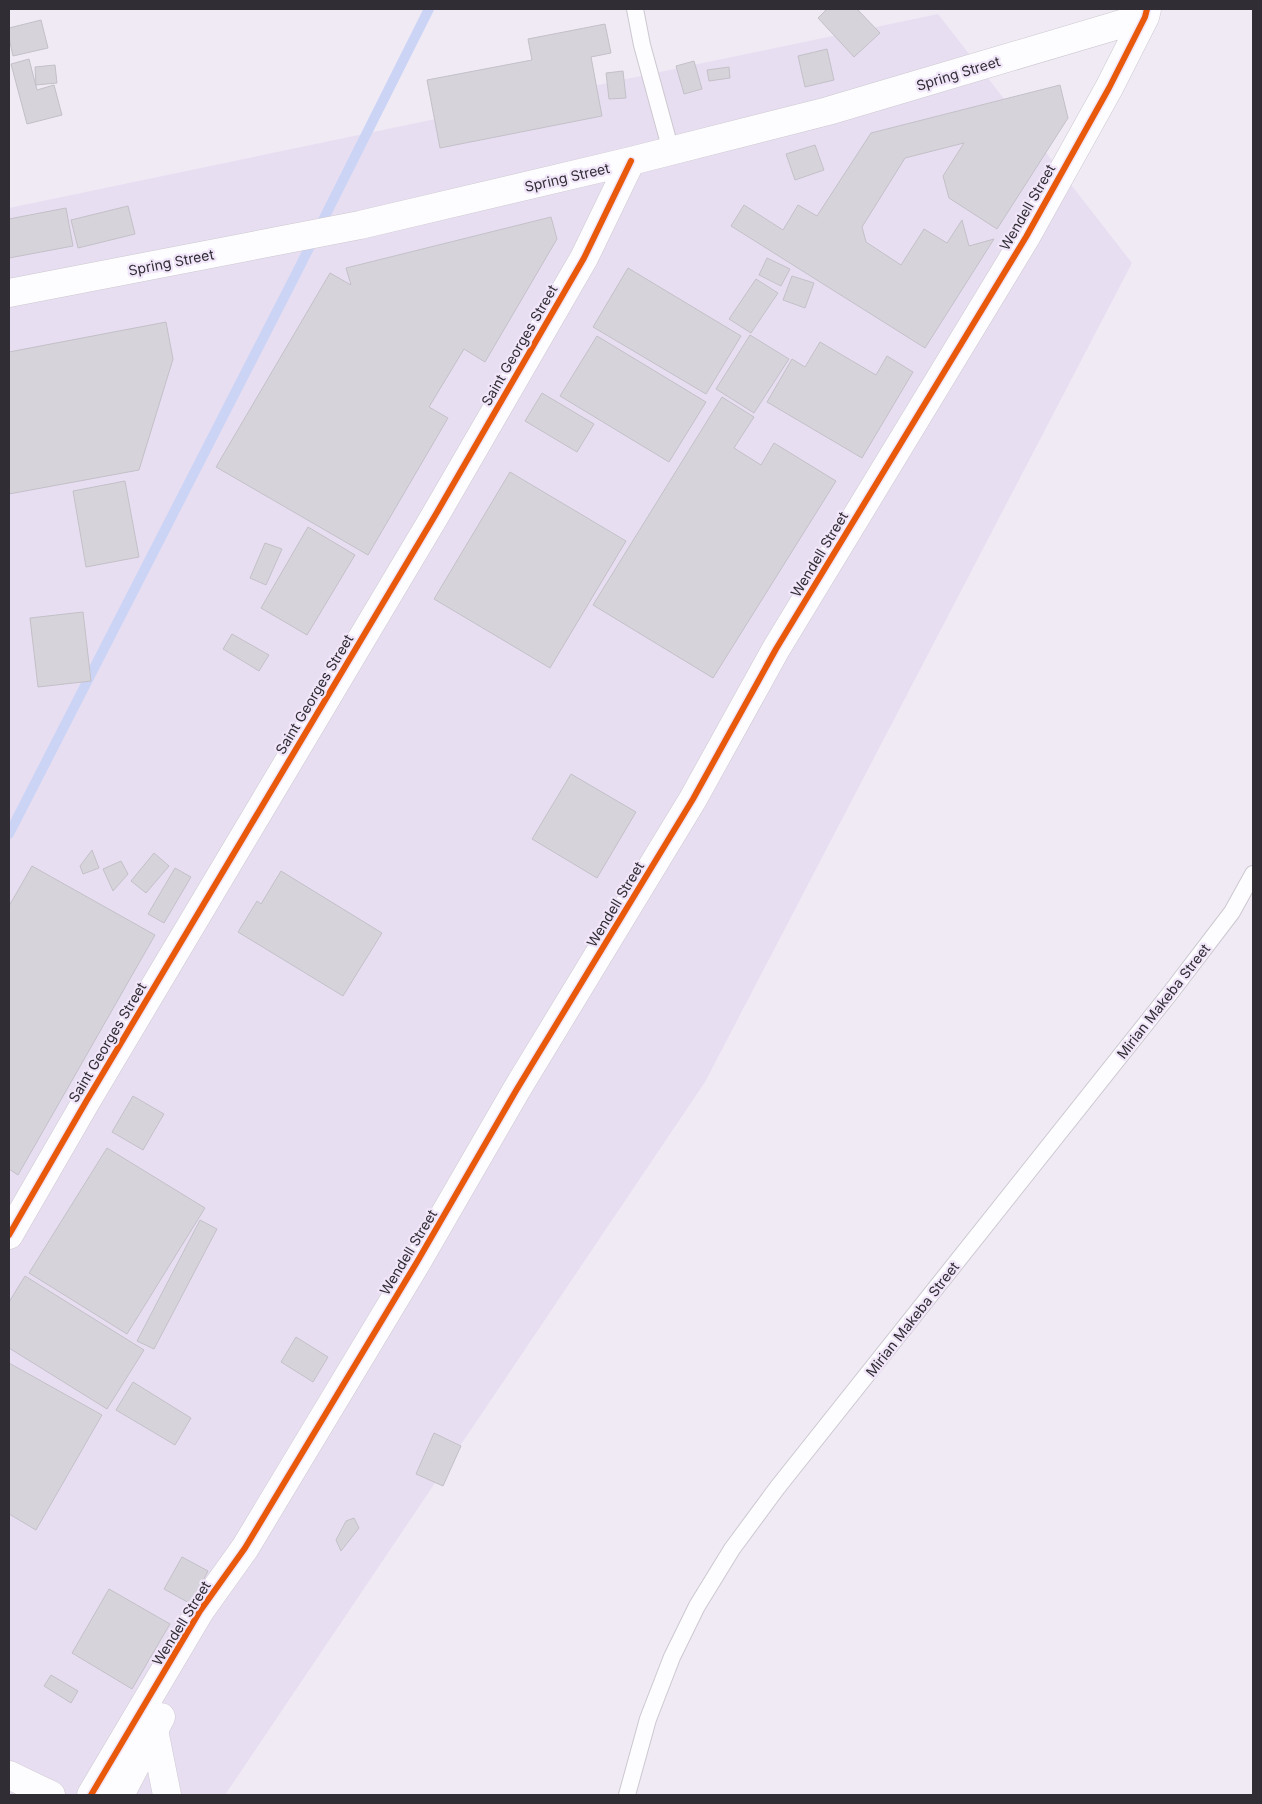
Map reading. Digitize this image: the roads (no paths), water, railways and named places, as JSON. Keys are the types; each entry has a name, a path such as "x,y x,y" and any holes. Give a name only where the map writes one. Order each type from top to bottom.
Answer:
{"street":[{"name":"Spring Street","path":"9,294 360,225 630,162 828,111 1146,13"},
{"name":"Wendell Street","path":"91,1795 200,1611 245,1548 417,1262 517,1089 693,799 776,649 1026,237 1109,88 1146,13"},
{"name":"Saint Georges Street","path":"9,1235 436,514 584,258 630,162"},
{"name":"Wendell Street","path":"120,1795 211,1626 245,1548"},
{"path":"154,1730 167,1795"},
{"path":"9,1775 51,1795"}],"lane":[{"path":"635,9 642,45 671,151"},
{"name":"Mirian Makeba Street","path":"627,1795 648,1719 672,1657 697,1606 732,1549 777,1488 1171,992 1232,912 1253,874"}],"waterway":[{"path":"9,834 296,274 429,9"}]}
